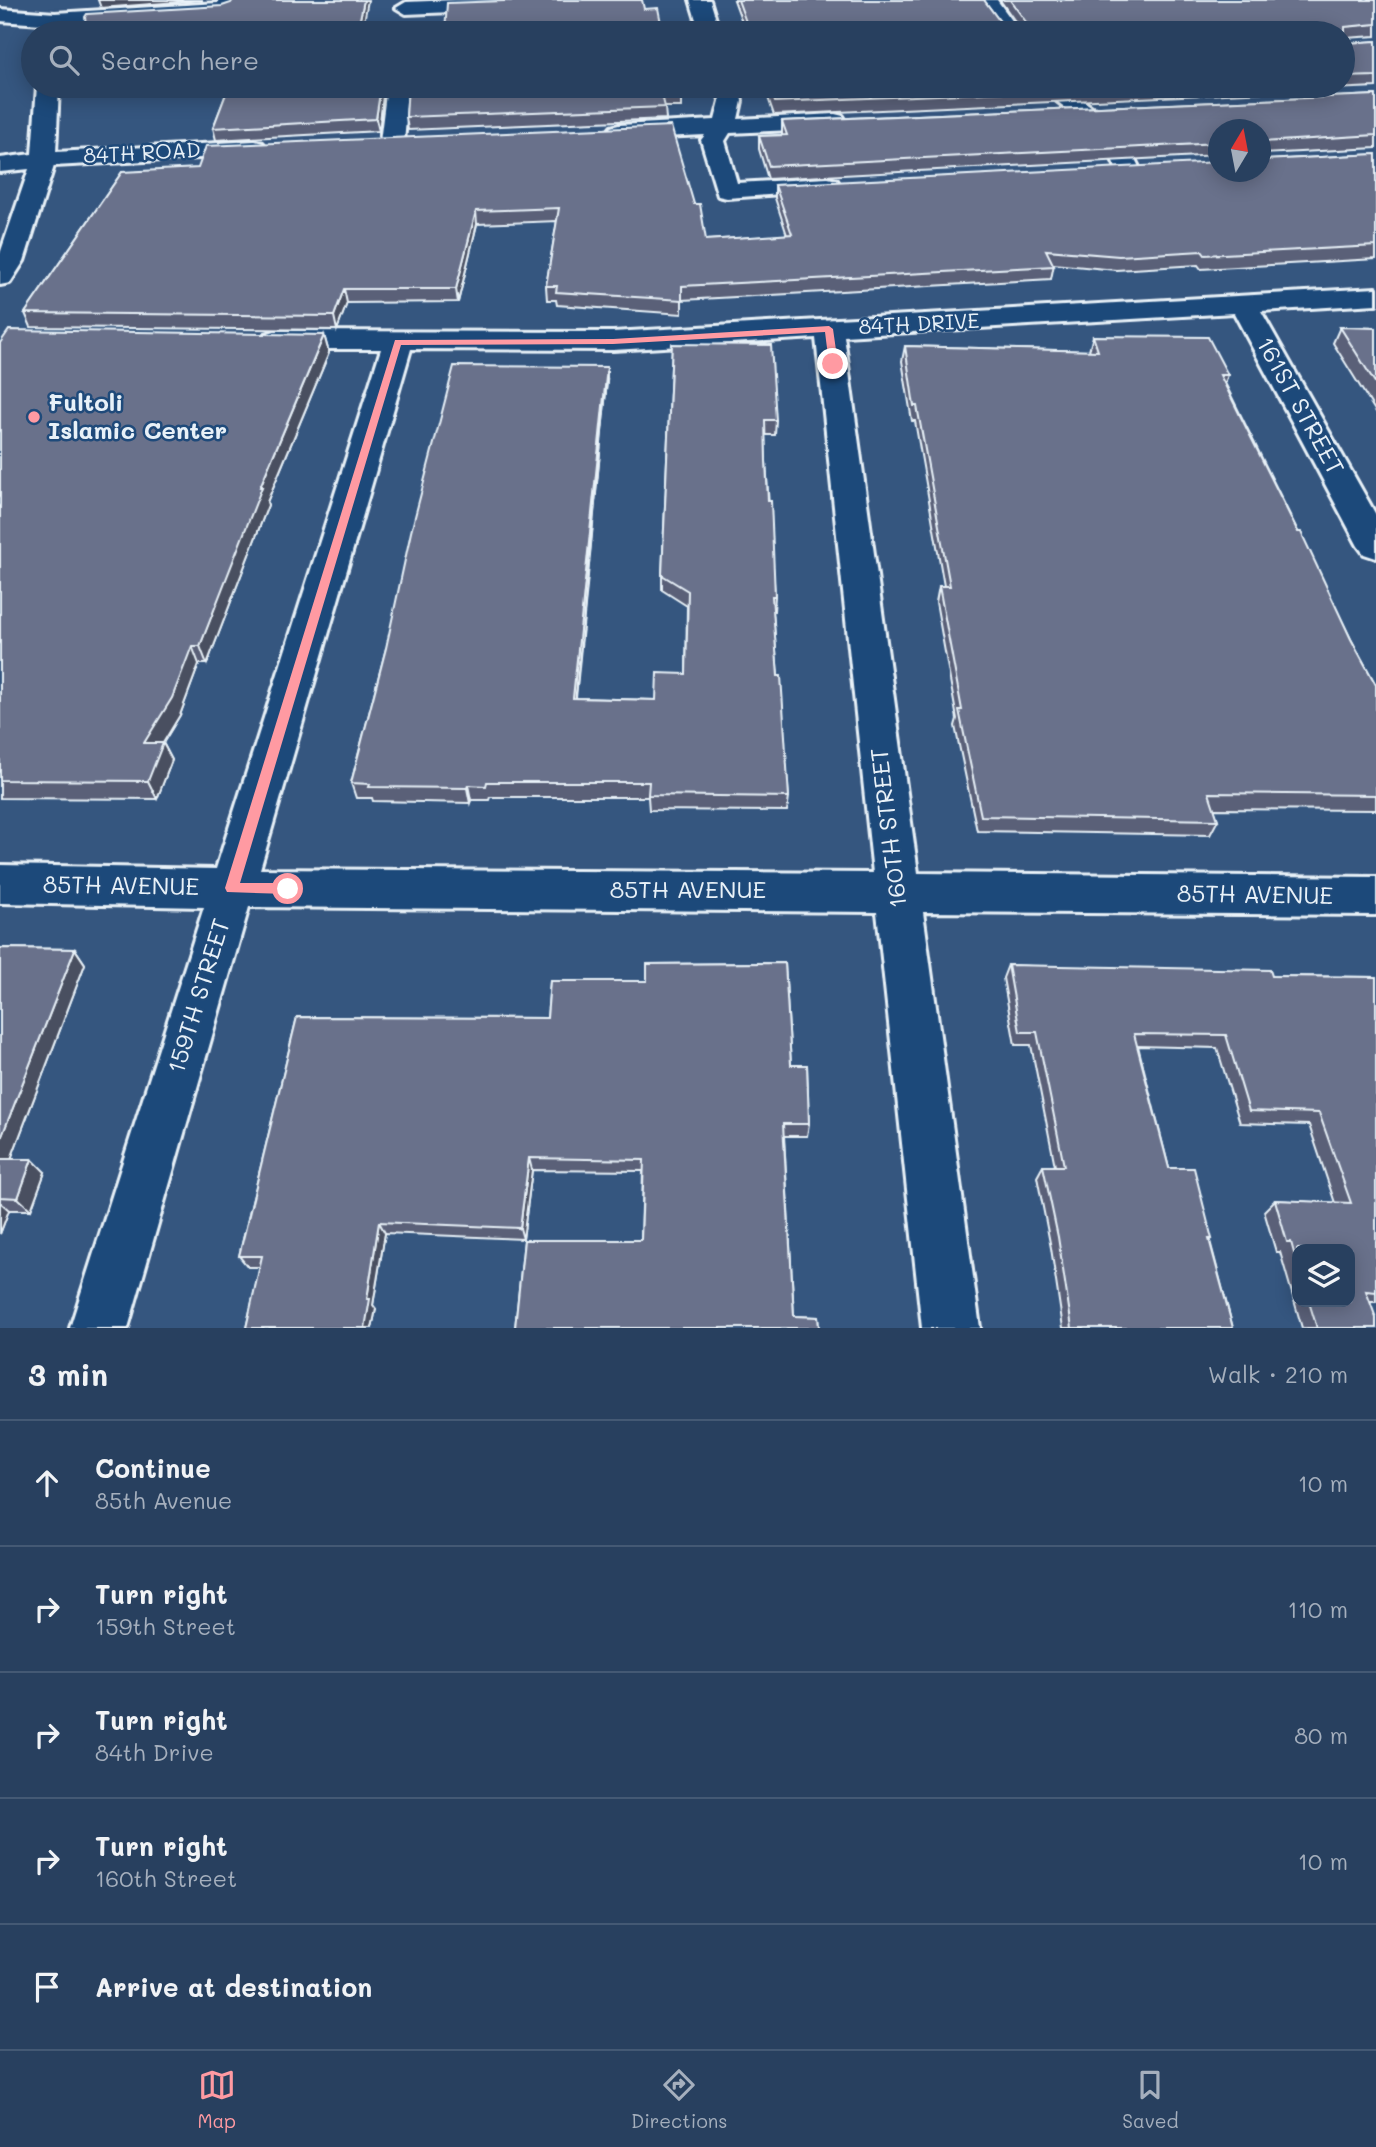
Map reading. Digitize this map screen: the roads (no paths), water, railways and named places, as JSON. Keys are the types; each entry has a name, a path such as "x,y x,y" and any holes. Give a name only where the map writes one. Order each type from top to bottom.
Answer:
{"street":[{"path":"0,15 56,18 225,9 229,0"},
{"path":"700,0 706,21"},
{"path":"987,0 1002,21"},
{"path":"406,11 512,4"},
{"path":"0,33 21,32"},
{"path":"0,277 12,261 43,162 47,98"},
{"path":"392,142 397,98"},
{"path":"732,98 725,127 713,140 727,191 851,184"},
{"path":"1064,98 1110,130 1139,168 1098,171"},
{"path":"1042,112 1118,108"},
{"path":"599,132 851,120"},
{"name":"84TH ROAD","path":"0,165 84,156 277,147"},
{"name":"84TH DRIVE","path":"244,340 613,341 1376,296"},
{"name":"161ST STREET","path":"1243,304 1376,545"},
{"name":"160TH STREET","path":"829,329 951,1328"},
{"name":"159TH STREET","path":"99,1328 398,342"},
{"name":"85TH AVENUE","path":"0,884 1376,896"}],"place":[{"name":"Fultoli Islamic Center","path":"34,417"}]}
